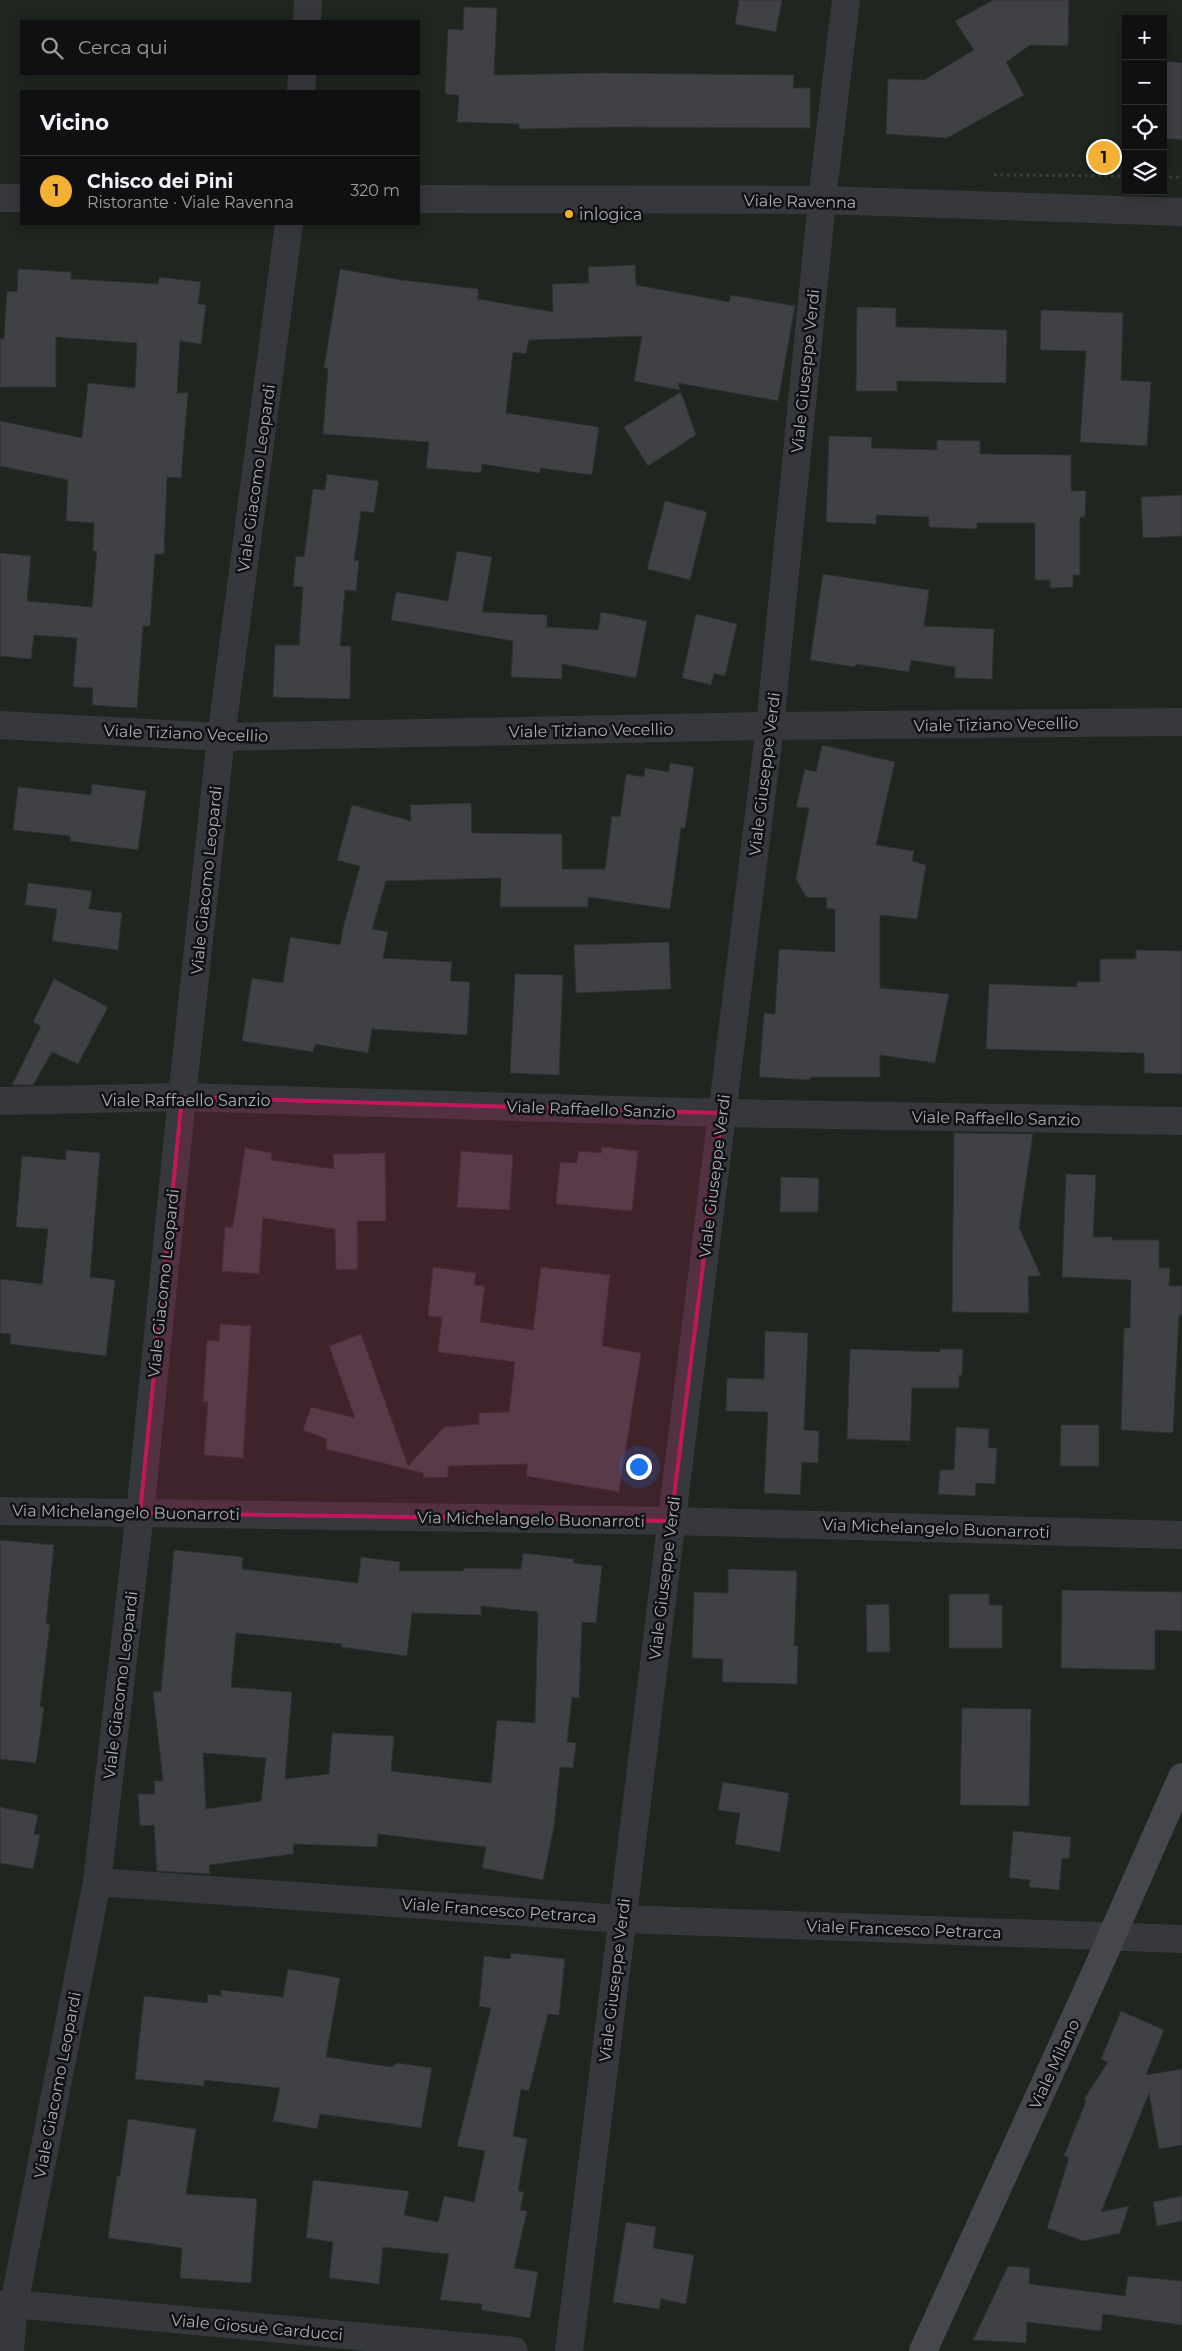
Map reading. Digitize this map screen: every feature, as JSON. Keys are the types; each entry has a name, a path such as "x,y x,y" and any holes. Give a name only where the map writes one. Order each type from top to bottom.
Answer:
{"street":[{"path":"307,20 308,0"},
{"name":"Viale Giuseppe Verdi","path":"569,2351 770,726 822,200 846,0"},
{"path":"301,90 302,75"},
{"path":"0,198 20,198"},
{"name":"Viale Ravenna","path":"420,199 822,200 1182,212"},
{"name":"Viale Giacomo Leopardi","path":"8,2346 7,2305 97,1882 140,1513 221,737 289,225"},
{"name":"Viale Tiziano Vecellio","path":"0,725 221,737 770,726 1182,722"},
{"name":"Viale Raffaello Sanzio","path":"0,1101 182,1097 722,1113 1182,1121"},
{"name":"Via Michelangelo Buonarroti","path":"0,1510 671,1521 1182,1535"},
{"name":"Viale Milano","path":"923,2351 1112,1936 1182,1777"},
{"name":"Viale Francesco Petrarca","path":"97,1882 622,1919 1182,1939"},
{"name":"Viale Giosuè Carducci","path":"7,2305 514,2351"}],"path":[{"path":"1167,176 1182,177"}],"highlighted area":[{"path":"182,1097 722,1113 671,1521 140,1513"}],"shaded area":[{"path":"0,0 1182,0 1182,2351 0,2351"}],"building":[{"path":"739,0 782,0 776,32 735,24"},
{"path":"993,0 1069,0 1068,46 1030,45 1006,62 1024,95 947,138 886,134 888,79 924,80 974,50 955,21"},
{"path":"464,7 497,8 494,75 601,73 794,75 793,88 810,88 810,128 615,127 519,129 519,124 457,122 459,95 445,94 448,29 463,30"},
{"path":"1167,61 1182,63 1182,140 1167,138"},
{"path":"635,265 636,285 729,302 731,295 795,306 778,401 678,383 680,390 634,381 642,336 529,340 526,354 513,352 506,413 599,427 592,475 540,468 540,473 482,464 481,473 426,468 429,442 323,434 328,369 324,368 340,269 401,280 478,289 478,299 553,312 552,284 589,283 588,267"},
{"path":"18,269 71,272 71,279 158,284 159,277 201,282 198,304 206,305 201,344 180,341 177,393 188,393 181,478 167,477 164,554 155,554 150,626 143,626 137,708 92,705 93,688 73,687 77,638 34,635 31,659 0,656 0,553 31,556 27,601 92,607 97,551 93,551 94,523 66,521 68,480 0,466 0,421 82,438 88,383 135,388 137,343 56,337 56,387 0,387 0,339 4,339 7,291 17,292"},
{"path":"857,307 896,308 896,327 1007,330 1006,383 897,381 897,391 856,391"},
{"path":"1041,310 1123,313 1121,380 1151,382 1147,446 1080,442 1086,351 1040,350"},
{"path":"681,392 696,435 648,466 624,427"},
{"path":"829,436 872,437 871,448 937,450 937,440 980,441 980,454 1071,455 1071,491 1086,491 1085,517 1080,517 1080,575 1073,575 1073,587 1050,588 1050,580 1035,580 1035,523 977,523 977,529 929,527 929,517 876,515 876,524 826,522"},
{"path":"327,474 379,481 374,513 361,511 354,561 359,561 356,591 345,590 340,646 351,646 350,699 273,697 275,645 299,645 303,587 293,586 296,556 304,557 313,489 325,490"},
{"path":"1182,495 1182,536 1143,538 1141,497"},
{"path":"665,501 707,512 690,580 647,569"},
{"path":"457,551 492,557 482,612 547,615 547,627 598,630 601,612 647,621 636,678 562,664 562,679 511,677 513,641 391,620 396,592 448,601"},
{"path":"823,574 929,590 924,626 994,629 992,679 955,678 955,667 911,660 909,672 856,664 855,667 810,660"},
{"path":"696,614 737,624 725,676 714,673 711,685 682,678"},
{"path":"822,745 895,762 876,845 914,851 912,861 926,865 917,919 880,915 880,988 949,994 935,1063 880,1055 880,1077 810,1077 810,1080 759,1077 764,1013 775,1014 779,949 835,952 835,909 826,908 827,898 806,897 796,879 809,808 796,807 805,769 816,772"},
{"path":"670,763 694,767 685,828 681,828 670,909 588,897 588,907 500,907 501,878 386,881 372,929 388,932 383,958 452,962 450,981 470,982 467,1035 372,1029 368,1053 315,1044 313,1052 242,1041 252,978 283,983 290,937 340,945 360,866 337,860 352,805 411,821 410,805 471,803 472,833 562,834 562,869 605,869 612,816 620,817 626,774 644,777 645,768 669,772"},
{"path":"92,784 146,791 138,850 70,841 70,836 13,830 18,787 91,795"},
{"path":"28,883 92,891 89,909 122,913 118,950 52,941 57,909 25,905"},
{"path":"669,942 671,989 576,993 574,945"},
{"path":"1136,950 1182,951 1182,1074 1144,1073 1144,1053 986,1049 989,984 1077,987 1077,982 1100,982 1100,959 1136,959"},
{"path":"515,974 563,975 559,1075 510,1073"},
{"path":"54,979 108,1007 78,1064 52,1052 33,1085 12,1085 41,1026 33,1022"},
{"path":"954,1133 1033,1134 1019,1227 1041,1276 1028,1276 1029,1313 952,1312"},
{"path":"602,1147 638,1151 632,1211 556,1204 560,1162 577,1163 579,1151 601,1153"},
{"path":"245,1148 272,1153 271,1160 334,1169 333,1154 385,1153 386,1221 357,1221 358,1269 336,1270 335,1229 263,1218 259,1274 222,1271 225,1227 233,1227"},
{"path":"66,1150 100,1153 90,1277 115,1280 106,1356 10,1344 11,1334 0,1333 0,1279 42,1284 48,1229 16,1227 22,1156 66,1160"},
{"path":"461,1151 513,1155 509,1210 457,1207"},
{"path":"1066,1174 1096,1175 1093,1237 1112,1237 1112,1240 1159,1240 1159,1268 1170,1268 1169,1286 1182,1286 1182,1315 1179,1315 1173,1433 1121,1430 1124,1328 1130,1328 1131,1280 1062,1277"},
{"path":"781,1177 819,1178 818,1212 780,1212"},
{"path":"433,1267 476,1273 474,1285 485,1286 480,1322 533,1330 541,1267 610,1275 602,1346 641,1353 619,1492 526,1476 528,1464 448,1466 448,1477 424,1478 423,1473 326,1449 327,1439 303,1430 311,1407 355,1418 329,1346 361,1334 408,1466 444,1427 479,1424 479,1413 509,1412 515,1362 438,1352 442,1317 428,1316"},
{"path":"220,1324 251,1326 243,1458 204,1455 208,1402 203,1402 207,1340 219,1341"},
{"path":"765,1331 808,1333 804,1430 819,1431 818,1463 802,1462 800,1495 764,1493 768,1412 726,1411 727,1378 764,1379"},
{"path":"850,1349 940,1352 940,1349 963,1349 962,1375 959,1375 959,1388 912,1388 910,1441 847,1439"},
{"path":"1061,1425 1099,1425 1099,1466 1060,1466"},
{"path":"956,1427 989,1429 988,1448 997,1448 995,1484 976,1483 975,1496 938,1494 940,1470 954,1470"},
{"path":"0,1540 54,1545 46,1624 50,1624 40,1707 44,1707 36,1763 0,1759"},
{"path":"174,1550 243,1557 242,1569 358,1583 361,1557 400,1562 399,1571 463,1571 464,1568 521,1569 523,1553 574,1559 573,1563 602,1566 596,1623 582,1622 579,1698 572,1697 567,1742 576,1743 573,1768 560,1767 554,1827 543,1880 482,1868 486,1847 378,1834 377,1847 294,1844 293,1854 209,1865 210,1874 157,1871 154,1825 140,1826 138,1794 155,1794 154,1781 163,1781 153,1692 161,1691","holes":["481,1606 538,1612 535,1723 497,1720 491,1783 391,1771 394,1736 332,1733 329,1774 285,1779 292,1692 231,1687 236,1633 342,1644 341,1647 407,1656 412,1613 481,1615","203,1753 266,1758 261,1801 206,1809"]},
{"path":"728,1569 797,1571 794,1646 798,1646 797,1684 722,1682 723,1659 692,1658 694,1592 728,1593"},
{"path":"1062,1590 1182,1592 1182,1631 1155,1630 1155,1670 1061,1668"},
{"path":"949,1594 989,1594 989,1605 1002,1605 1002,1648 949,1648"},
{"path":"889,1604 890,1652 867,1652 866,1605"},
{"path":"962,1708 1031,1709 1029,1806 960,1805"},
{"path":"723,1782 789,1793 780,1852 735,1844 740,1813 718,1810"},
{"path":"0,1807 38,1815 34,1834 40,1835 33,1869 0,1863"},
{"path":"1013,1831 1071,1837 1069,1859 1062,1858 1059,1890 1029,1887 1030,1880 1009,1878"},
{"path":"511,1953 565,1959 559,2015 548,2014 529,2091 521,2089 513,2136 527,2139 518,2191 524,2192 520,2210 527,2211 514,2268 538,2272 530,2318 481,2310 482,2304 440,2300 449,2254 383,2247 379,2284 329,2278 333,2242 306,2238 313,2180 409,2191 404,2215 438,2222 444,2196 474,2202 485,2151 457,2146 491,2008 479,2006 484,1956 510,1959"},
{"path":"288,1969 340,1978 326,2057 391,2067 397,2063 432,2068 421,2128 320,2114 317,2129 273,2121 280,2088 204,2080 204,2086 135,2079 144,1996 207,2003 208,1994 221,1996 221,1990 283,1997"},
{"path":"1121,2011 1164,2030 1146,2075 1182,2069 1182,2145 1159,2149 1149,2093 1101,2212 1129,2206 1120,2233 1084,2241 1047,2228 1069,2158 1064,2156 1086,2101 1084,2099 1108,2062 1101,2059"},
{"path":"128,2119 196,2129 186,2194 257,2199 251,2283 180,2278 182,2248 108,2238 117,2176 120,2176"},
{"path":"1182,2196 1182,2221 1157,2226 1153,2202"},
{"path":"626,2222 656,2227 653,2248 694,2255 686,2304 661,2299 659,2309 613,2302"},
{"path":"1008,2266 1030,2268 1029,2284 1125,2296 1128,2276 1182,2281 1182,2325 1103,2314 1101,2331 1027,2322 1026,2343 973,2340"}],"place":[{"name":"Chisco dei Pini","path":"1104,157"},
{"name":"inlogica","path":"569,214"}]}
